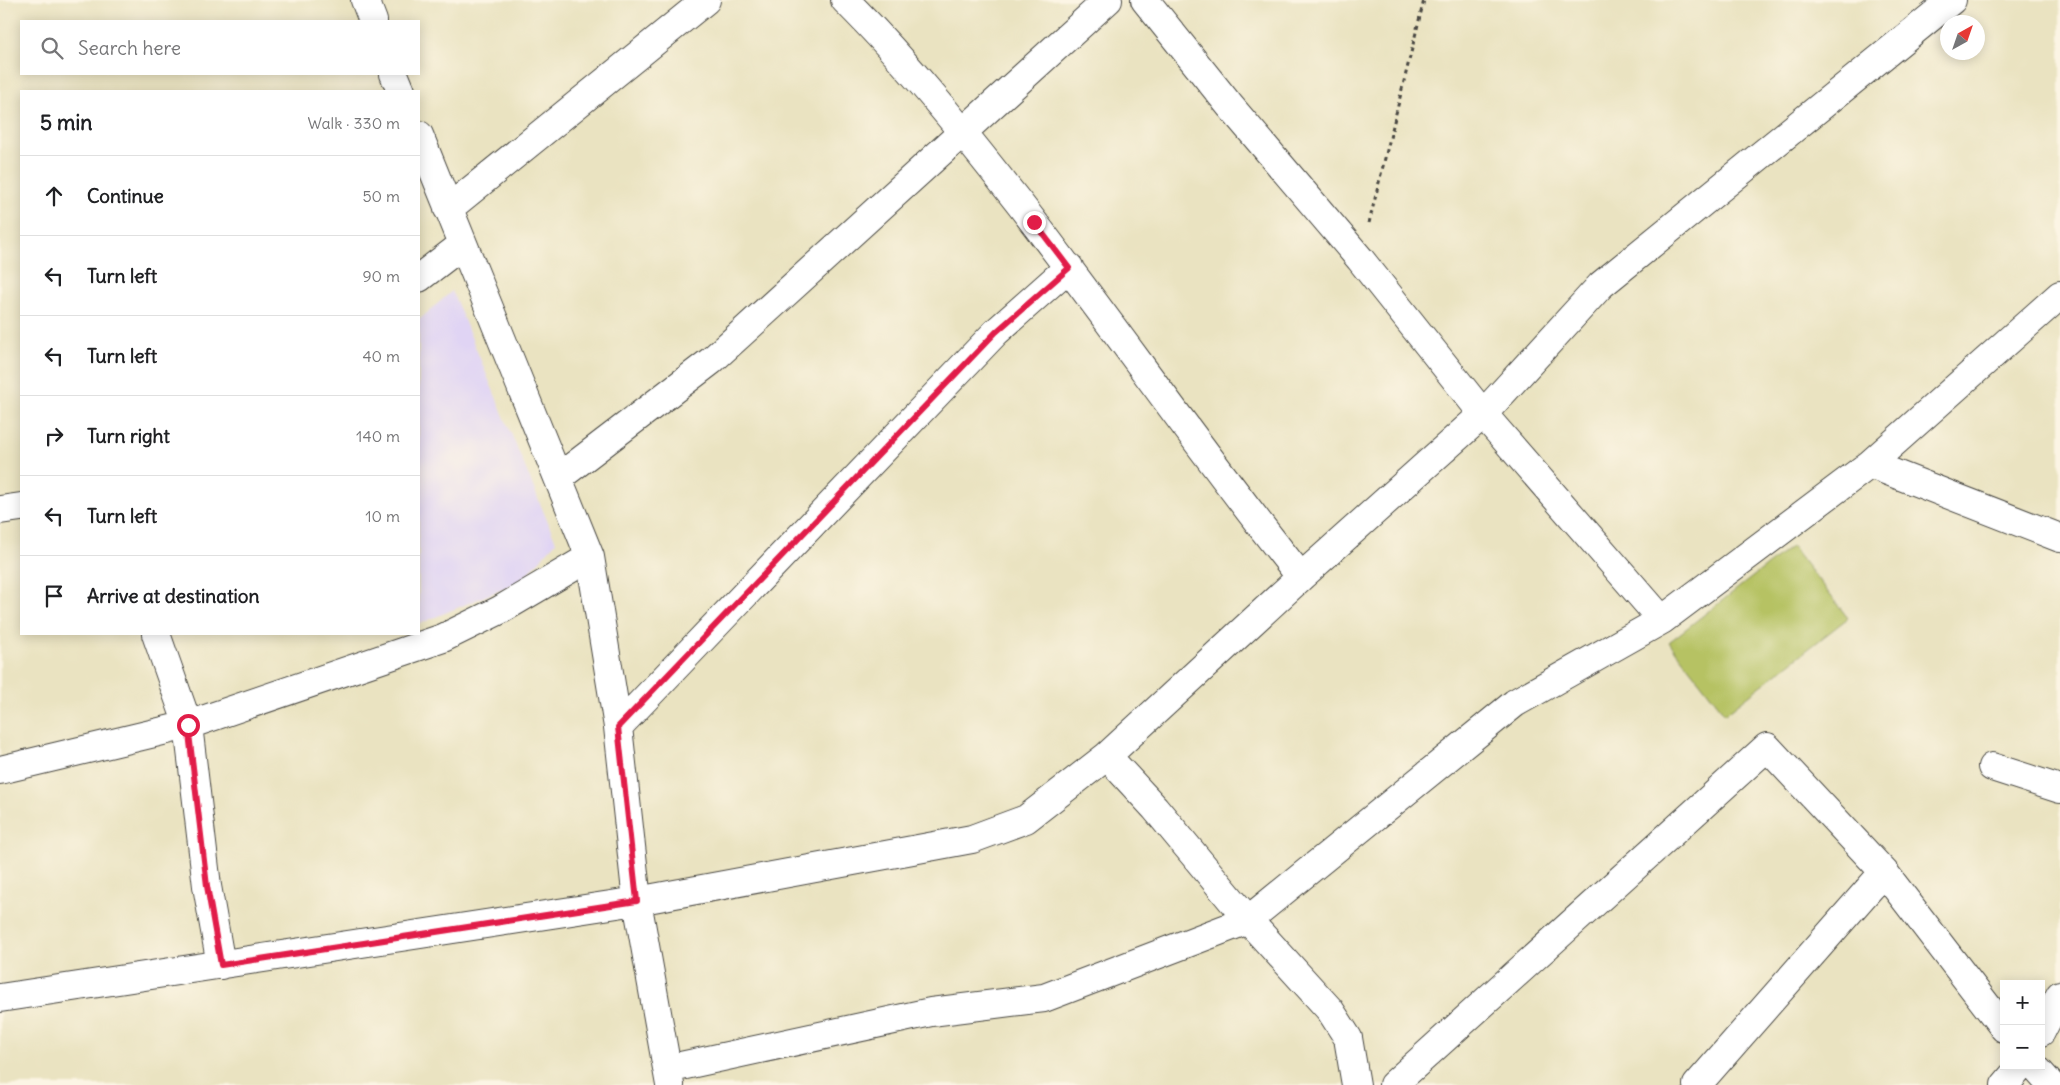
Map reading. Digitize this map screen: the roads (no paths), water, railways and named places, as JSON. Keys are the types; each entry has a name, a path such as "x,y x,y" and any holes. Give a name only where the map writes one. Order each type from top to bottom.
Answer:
{"street":[{"path":"365,0 373,20"},
{"path":"448,209 706,0"},
{"path":"845,0 881,36 964,132 1069,268 1244,506 1301,576"},
{"path":"558,478 711,361 1108,0"},
{"path":"1145,0 1236,113 1360,258 1483,414 1662,620"},
{"path":"0,998 637,901 972,839 1026,818 1107,756 1301,576 1483,414 1601,286 1952,0"},
{"path":"394,75 401,90"},
{"path":"420,139 590,557 618,727 637,901 668,1077 930,1012 1044,998 1248,920 1515,703 1662,620 1870,464 2059,297"},
{"path":"420,277 462,245"},
{"path":"618,727 996,332 1069,268"},
{"path":"1870,464 2060,538"},
{"path":"0,510 20,507"},
{"path":"0,770 188,725 443,638 500,610 590,557"},
{"path":"156,635 188,725 207,886 221,965"},
{"path":"1393,1085 1767,747 1884,872 2002,1025"},
{"path":"1107,756 1154,808 1248,920 1335,1017 1348,1038 1356,1085"},
{"path":"1992,767 2060,789"},
{"path":"1697,1085 1884,872"},
{"path":"2045,1025 2060,995"},
{"path":"2005,1085 2018,1070"},
{"path":"2038,1070 2051,1085"}]}
